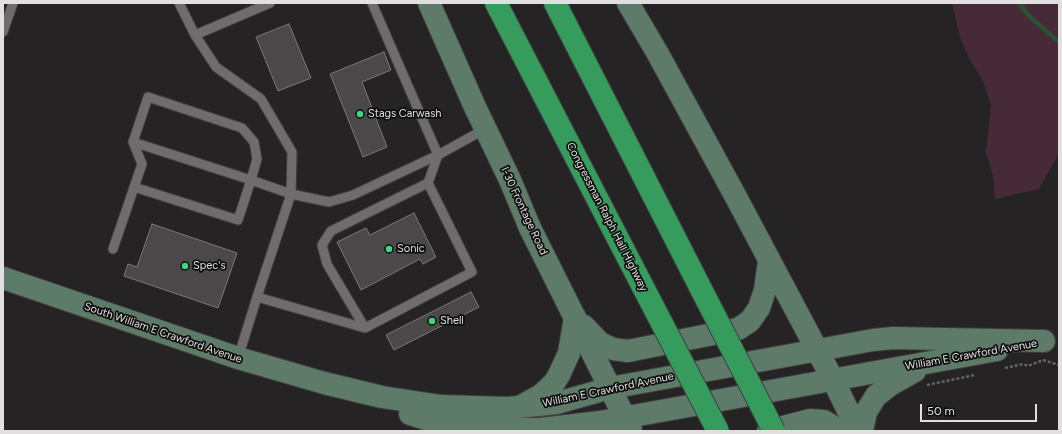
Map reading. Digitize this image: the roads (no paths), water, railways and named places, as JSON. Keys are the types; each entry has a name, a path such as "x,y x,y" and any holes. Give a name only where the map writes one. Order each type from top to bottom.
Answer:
{"highway":[{"name":"Congressman Ralph Hall Highway","path":"496,3 718,431"},
{"path":"555,3 774,431"}],"main road":[{"name":"I-30 Frontage Road","path":"429,3 485,129 510,180 530,228 628,424"},
{"path":"628,3 658,54 833,380 858,431"},
{"path":"575,317 600,343 613,349 628,351 738,329 750,321 759,308 765,290 769,261"},
{"name":"South William E Crawford Avenue","path":"3,278 238,358 324,383"},
{"path":"519,407 541,394 554,383 560,375 570,353 575,317"},
{"name":"William E Crawford Avenue","path":"324,383 382,397 441,406 508,408 558,403 610,388 873,340 893,338 1052,340"},
{"name":"William E Crawford Avenue","path":"324,383 379,406 426,419 468,426 505,429 542,429 600,422 628,424 833,380 1052,340"},
{"path":"862,431 863,422 868,408 882,390 932,362"},
{"path":"768,431 810,420 824,421 840,431"}],"lane":[{"path":"3,32 13,3"},
{"path":"179,3 195,35 216,67 261,99 292,152 291,194 238,358"},
{"path":"195,35 270,3"},
{"path":"365,328 327,264 322,245 332,231 428,183 438,155 372,3"},
{"path":"113,249 134,187 142,164 133,142 148,97 242,128 254,142 257,159 238,220 134,187"},
{"path":"133,142 291,194 329,202 353,195 438,155 485,129"},
{"path":"257,298 365,328 472,272 428,183"}],"waterway":[{"path":"1019,3 1030,17 1059,42"}],"place":[{"name":"Stags Carwash","path":"360,114"},
{"name":"Sonic","path":"389,249"},
{"name":"Spec's","path":"185,266"},
{"name":"Shell","path":"432,321"}]}
